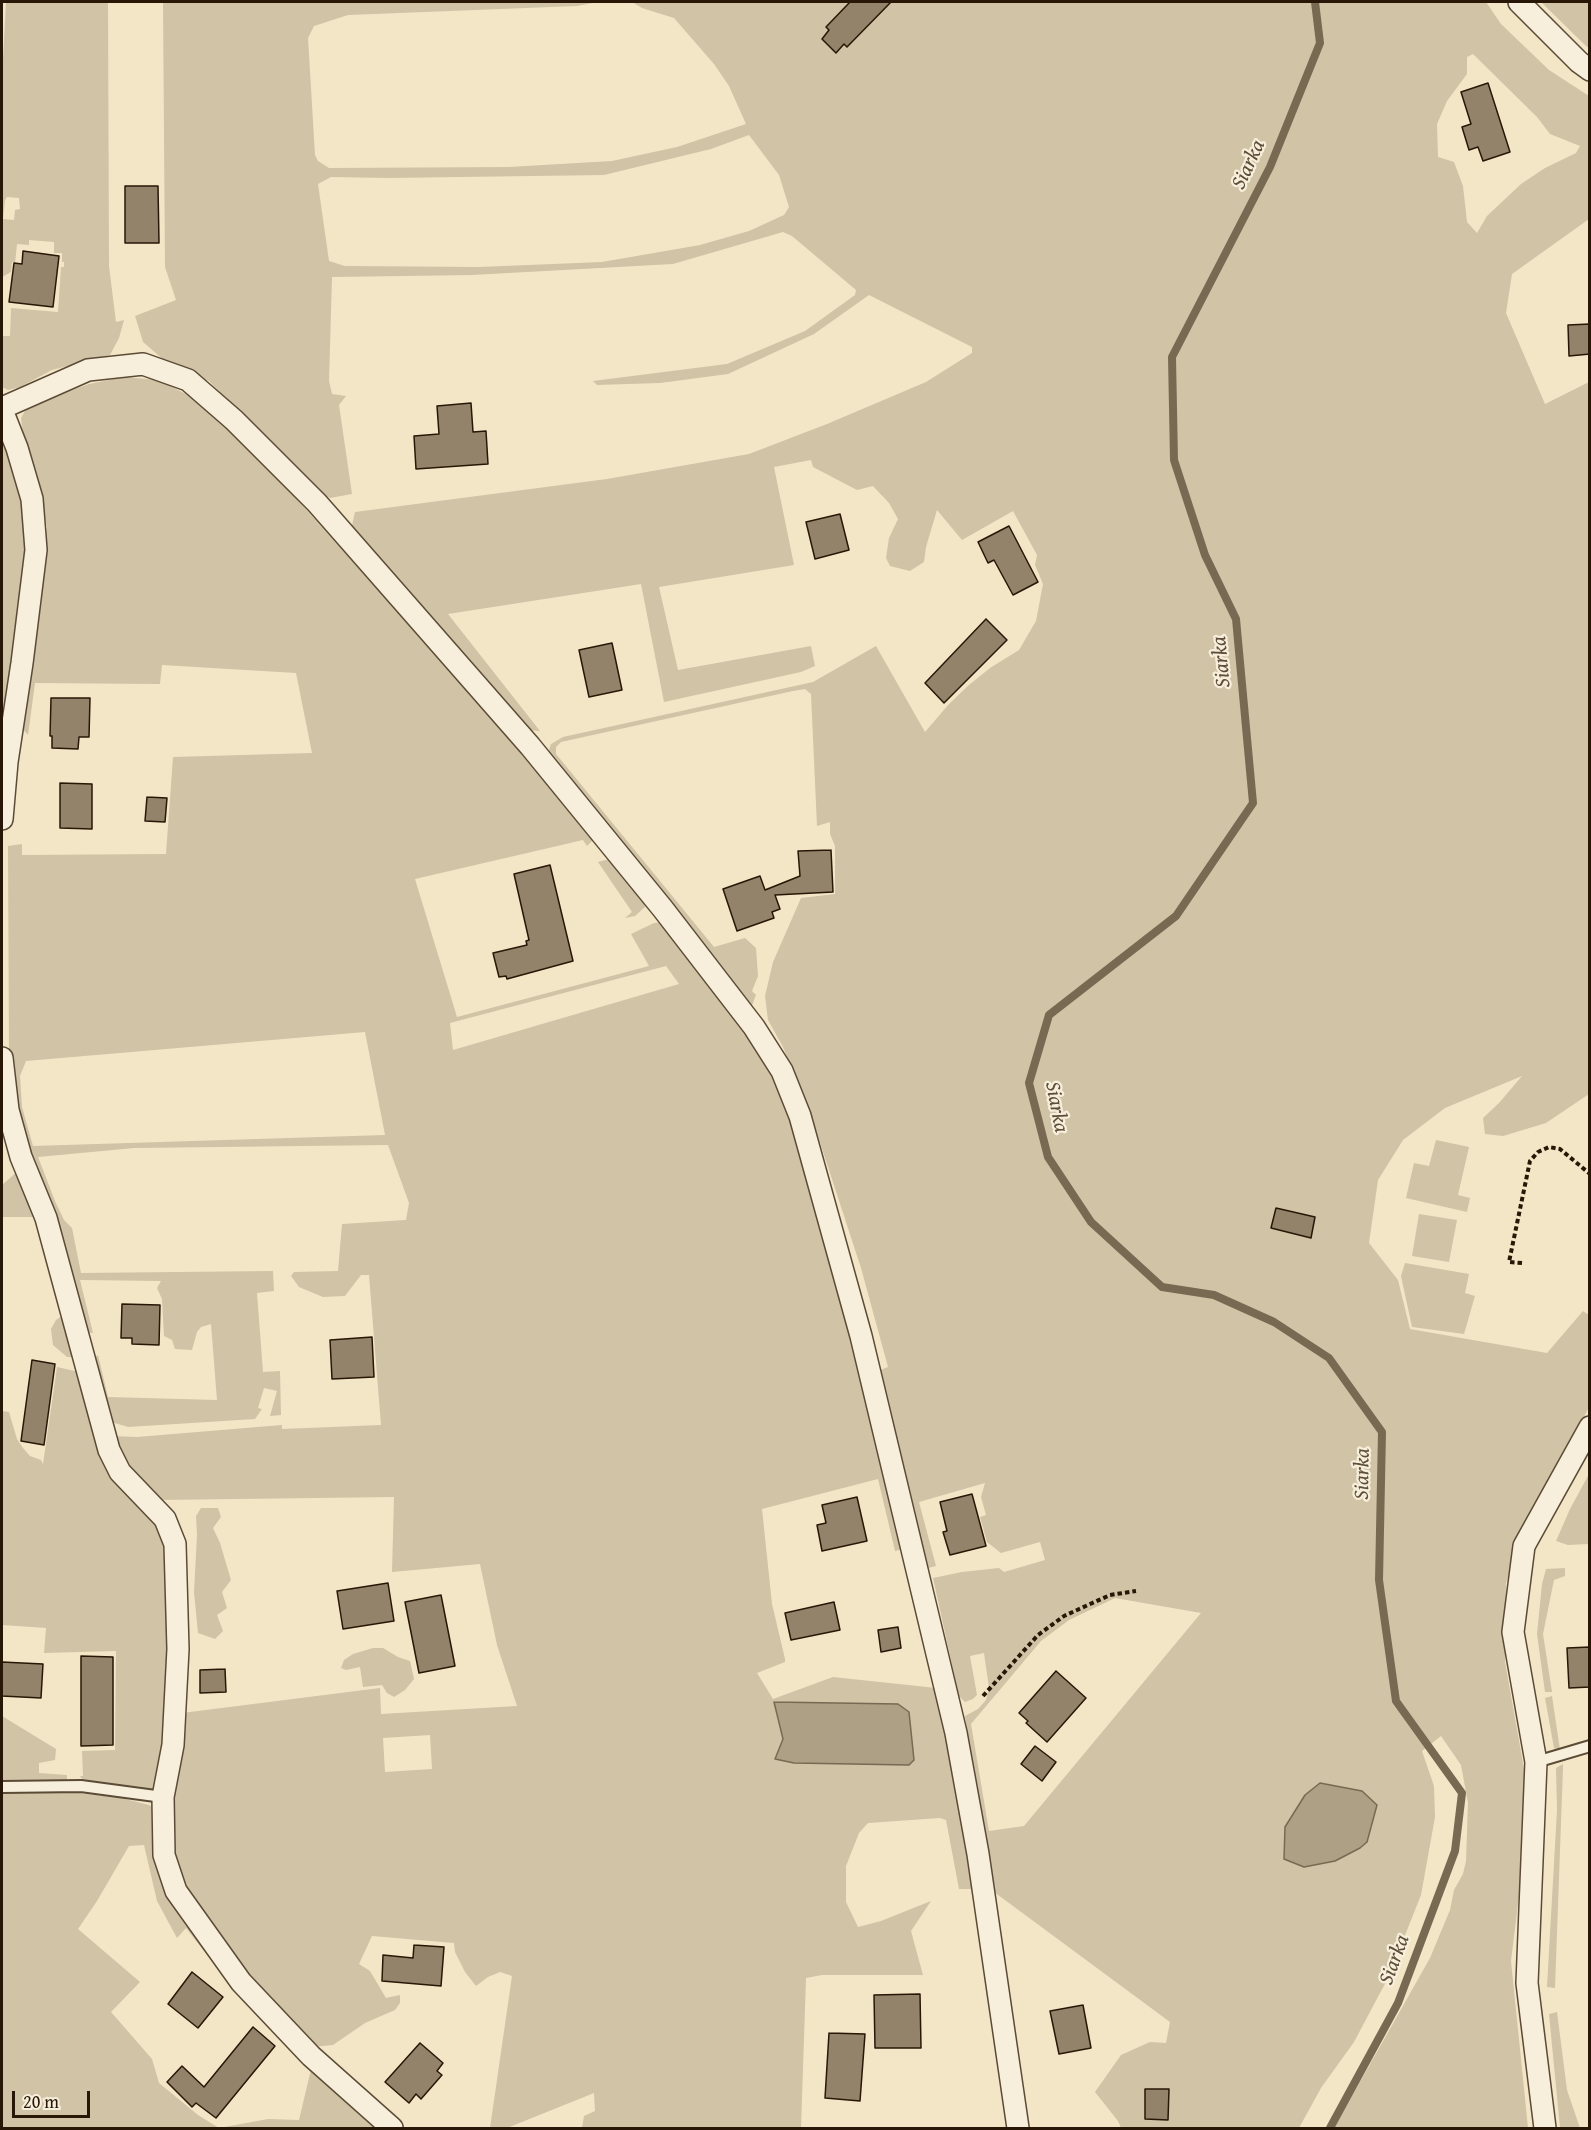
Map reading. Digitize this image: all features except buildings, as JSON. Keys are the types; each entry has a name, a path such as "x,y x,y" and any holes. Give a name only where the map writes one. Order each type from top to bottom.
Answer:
{"street":[{"path":"1519,2 1579,62 1590,70"},
{"path":"2,819 7,762 36,550 32,499 17,448 2,409 88,370 143,364 188,380 227,413 317,503 530,746 663,909 754,1027 782,1071 800,1116 861,1336 954,1723 978,1854 1018,2128"},
{"path":"2,1058 8,1110 21,1157 46,1218 109,1450 120,1472 165,1519 175,1544 178,1649 173,1745 163,1797 164,1855 176,1891 241,1982 311,2056 392,2128"},
{"path":"1545,2128 1527,1983 1536,1762 1513,1632 1524,1546 1590,1427"}],"lane":[{"path":"1536,1762 1590,1746"},
{"path":"2,1787 81,1786 163,1797"}],"path":[{"path":"1522,1263 1509,1262 1530,1161 1538,1152 1549,1147 1560,1149 1590,1174"},
{"path":"983,1696 1038,1635 1064,1616 1114,1594 1136,1591"},
{"path":"1113,1600 1114,1594"}],"shaded area":[{"path":"6,2 108,2 109,266 116,322 124,320 119,338 110,355 52,370 20,387 8,390 2,387 2,336 10,336 11,308 58,312 61,267 64,267 64,262 62,262 62,253 54,253 54,242 29,240 29,245 17,244 15,263 12,262 11,272 2,277 2,78","holes":["7,197 19,198 20,209 15,210 14,220 3,219"]},
{"path":"163,2 598,2 577,6 348,15 314,26 308,38 315,155 318,161 329,168 509,167 612,161 677,147 746,124 729,86 714,64 674,18 642,8 632,2 1486,2 1501,24 1549,70 1589,96 1589,219 1512,274 1506,313 1545,404 1589,382 1589,1094 1546,1123 1503,1136 1485,1134 1483,1118 1522,1076 1445,1108 1403,1140 1378,1180 1369,1243 1398,1280 1410,1329 1547,1353 1583,1311 1589,1315 1589,1407 1519,1545 1506,1583 1505,1662 1526,1780 1520,1888 1511,1961 1528,2128 1334,2128 1430,1958 1450,1910 1454,1890 1463,1874 1466,1861 1468,1803 1461,1765 1441,1736 1422,1751 1434,1786 1435,1817 1421,1895 1388,1978 1354,2042 1321,2088 1299,2128 1121,2128 1095,2092 1121,2055 1150,2042 1166,2043 1170,2022 990,1889 965,1716 978,1709 986,1700 989,1688 984,1653 970,1656 977,1695 965,1702 959,1696 933,1578 999,1568 1004,1572 1045,1560 1040,1542 1001,1553 987,1542 980,1517 986,1515 981,1497 985,1483 919,1502 936,1566 928,1568 878,1371 888,1367 861,1268 813,1121 783,1047 768,1020 765,996 773,962 801,898 835,894 835,846 830,834 830,822 817,826 811,694 805,689 793,691 561,742 556,747 556,754 714,947 745,938 756,948 758,976 752,991 756,995 751,1008 551,758 549,750 551,744 563,737 813,682 876,646 925,732 969,685 990,668 1019,650 1036,621 1043,584 1035,565 1037,555 1013,511 962,540 937,510 924,562 910,571 890,566 886,558 889,538 898,519 889,503 873,486 857,490 813,467 811,460 774,467 794,565 659,587 678,670 811,646 815,666 801,672 664,702 641,584 448,614 540,731 524,730 351,530 355,512 607,479 749,454 926,382 972,353 972,347 869,295 814,334 728,374 660,383 597,385 593,381 727,364 805,331 855,295 856,290 792,236 783,232 673,264 472,275 332,277 329,381 332,394 346,396 339,405 352,494 330,498 318,492 209,381 165,361 143,342 135,316 176,300 165,267","holes":["1473,54 1537,117 1550,134 1580,146 1576,153 1545,168 1521,184 1487,216 1477,233 1467,222 1463,186 1454,162 1438,157 1437,124 1447,101 1467,74 1467,57","749,135 779,175 789,207 784,215 749,231 700,245 602,262 479,267 345,266 329,261 318,184 331,177 604,175 711,149","1115,1598 1201,1613 1024,1826 989,1831 971,1724 1041,1641 1069,1620"]},
{"path":"1541,2 1589,2 1589,48 1586,46"},
{"path":"124,377 159,380 201,402 232,427 519,747 595,838 587,846 583,840 415,879 457,1017 649,966 631,934 654,923 664,922 753,1041 777,1085 793,1125 859,1367 904,1549 895,1551 878,1479 762,1509 772,1604 785,1662 757,1673 773,1699 833,1677 936,1688 972,1889 959,1889 946,1820 940,1818 868,1823 859,1833 846,1866 846,1902 858,1927 881,1921 931,1901 911,1931 923,1975 822,1975 806,1978 801,2128 582,2128 584,2116 595,2111 594,2093 507,2128 490,2128 512,1976 500,1972 476,1986 465,1972 455,1952 454,1943 372,1936 359,1964 370,1971 386,1998 400,1995 400,2003 395,2010 365,2023 333,2045 312,2047 245,1975 182,1888 171,1848 171,1810 182,1713 380,1688 381,1714 517,1706 497,1645 480,1564 392,1572 394,1497 157,1500 122,1462 111,1436 137,1437 282,1425 282,1429 381,1425 369,1275 361,1275 345,1296 323,1297 299,1287 291,1276 294,1272 338,1271 342,1224 406,1220 409,1203 388,1145 134,1148 38,1157 64,1220 72,1228 81,1273 273,1271 274,1291 257,1293 263,1372 280,1371 281,1415 270,1416 277,1391 264,1388 258,1408 262,1409 255,1419 128,1427 108,1421 91,1360 98,1355 108,1397 217,1400 211,1324 201,1327 197,1332 192,1350 175,1349 172,1340 164,1336 162,1299 157,1288 161,1281 80,1280 93,1333 84,1332 22,1131 9,1055 8,846 22,844 22,855 166,854 173,757 312,753 296,673 162,665 160,684 35,683 28,735 19,725 47,527 21,418 26,409 89,384","holes":["666,966 679,984 453,1050 450,1023","365,1032 385,1135 33,1146 22,1107 20,1076 26,1061","774,1702 909,1765 794,1763 775,1759 783,1739","430,1735 432,1769 385,1772 383,1738"]},
{"path":"2,434 19,468 29,551 2,792"},
{"path":"613,858 647,900 646,906 635,916 625,918 632,912 598,862"},
{"path":"1436,1140 1469,1147 1458,1195 1470,1198 1467,1212 1406,1198 1414,1163 1429,1166"},
{"path":"18,1171 36,1217 2,1217 2,1185"},
{"path":"1419,1214 1457,1220 1449,1262 1412,1256"},
{"path":"1405,1263 1469,1274 1465,1293 1475,1296 1464,1334 1412,1327 1401,1276"},
{"path":"63,1315 75,1357 67,1357 53,1345 51,1329 56,1320"},
{"path":"57,1367 79,1372 92,1405 167,1540 171,1720 157,1789 85,1783 80,1776 83,1776 82,1751 115,1750 116,1651 44,1653 46,1628 2,1625 2,1411 9,1412 17,1439 23,1448 30,1456 41,1460 43,1464"},
{"path":"1589,1474 1589,1544 1568,1545 1556,1541 1570,1509"},
{"path":"201,1508 218,1508 221,1517 213,1528 231,1580 222,1592 227,1608 217,1615 223,1631 215,1639 198,1633 194,1592 196,1516"},
{"path":"1565,1568 1565,1576 1554,1580 1543,1634 1552,1692 1545,1692 1537,1634 1542,1584 1546,1569"},
{"path":"373,1648 383,1648 410,1661 414,1679 405,1690 394,1697 387,1693 382,1685 363,1687 360,1667 346,1670 341,1668 344,1660 353,1654"},
{"path":"1552,1696 1560,1750 1554,1748 1545,1698"},
{"path":"774,1702 898,1704 909,1712 914,1760 909,1765 794,1763 775,1759 783,1739"},
{"path":"2,1716 56,1749 55,1760 39,1763 39,1773 67,1775 67,1782 2,1780"},
{"path":"1563,1764 1555,1988 1547,1987 1557,1810 1556,1768"},
{"path":"1320,1783 1362,1791 1377,1805 1367,1842 1360,1848 1335,1861 1304,1867 1284,1859 1285,1827 1305,1795"},
{"path":"2,1792 80,1793 121,1798 159,1810 162,1856 222,1974 186,1928 177,1938 157,1901 144,1845 129,1846 78,1929 140,1982 111,2012 152,2059 159,2083 198,2115 219,2128 2,2128"},
{"path":"1557,2012 1567,2090 1580,2128 1560,2128 1549,2014"},
{"path":"313,2061 386,2128 219,2128 268,2119 299,2120"}],"waterway":[{"name":"Siarka","path":"1315,2 1320,43 1270,167 1172,357 1174,460 1205,555 1236,619 1253,803 1176,916 1049,1015 1029,1083 1048,1157 1091,1222 1162,1287 1214,1295 1274,1322 1329,1358 1382,1432 1379,1580 1396,1701 1462,1793 1455,1851 1398,2003 1330,2128"}]}
